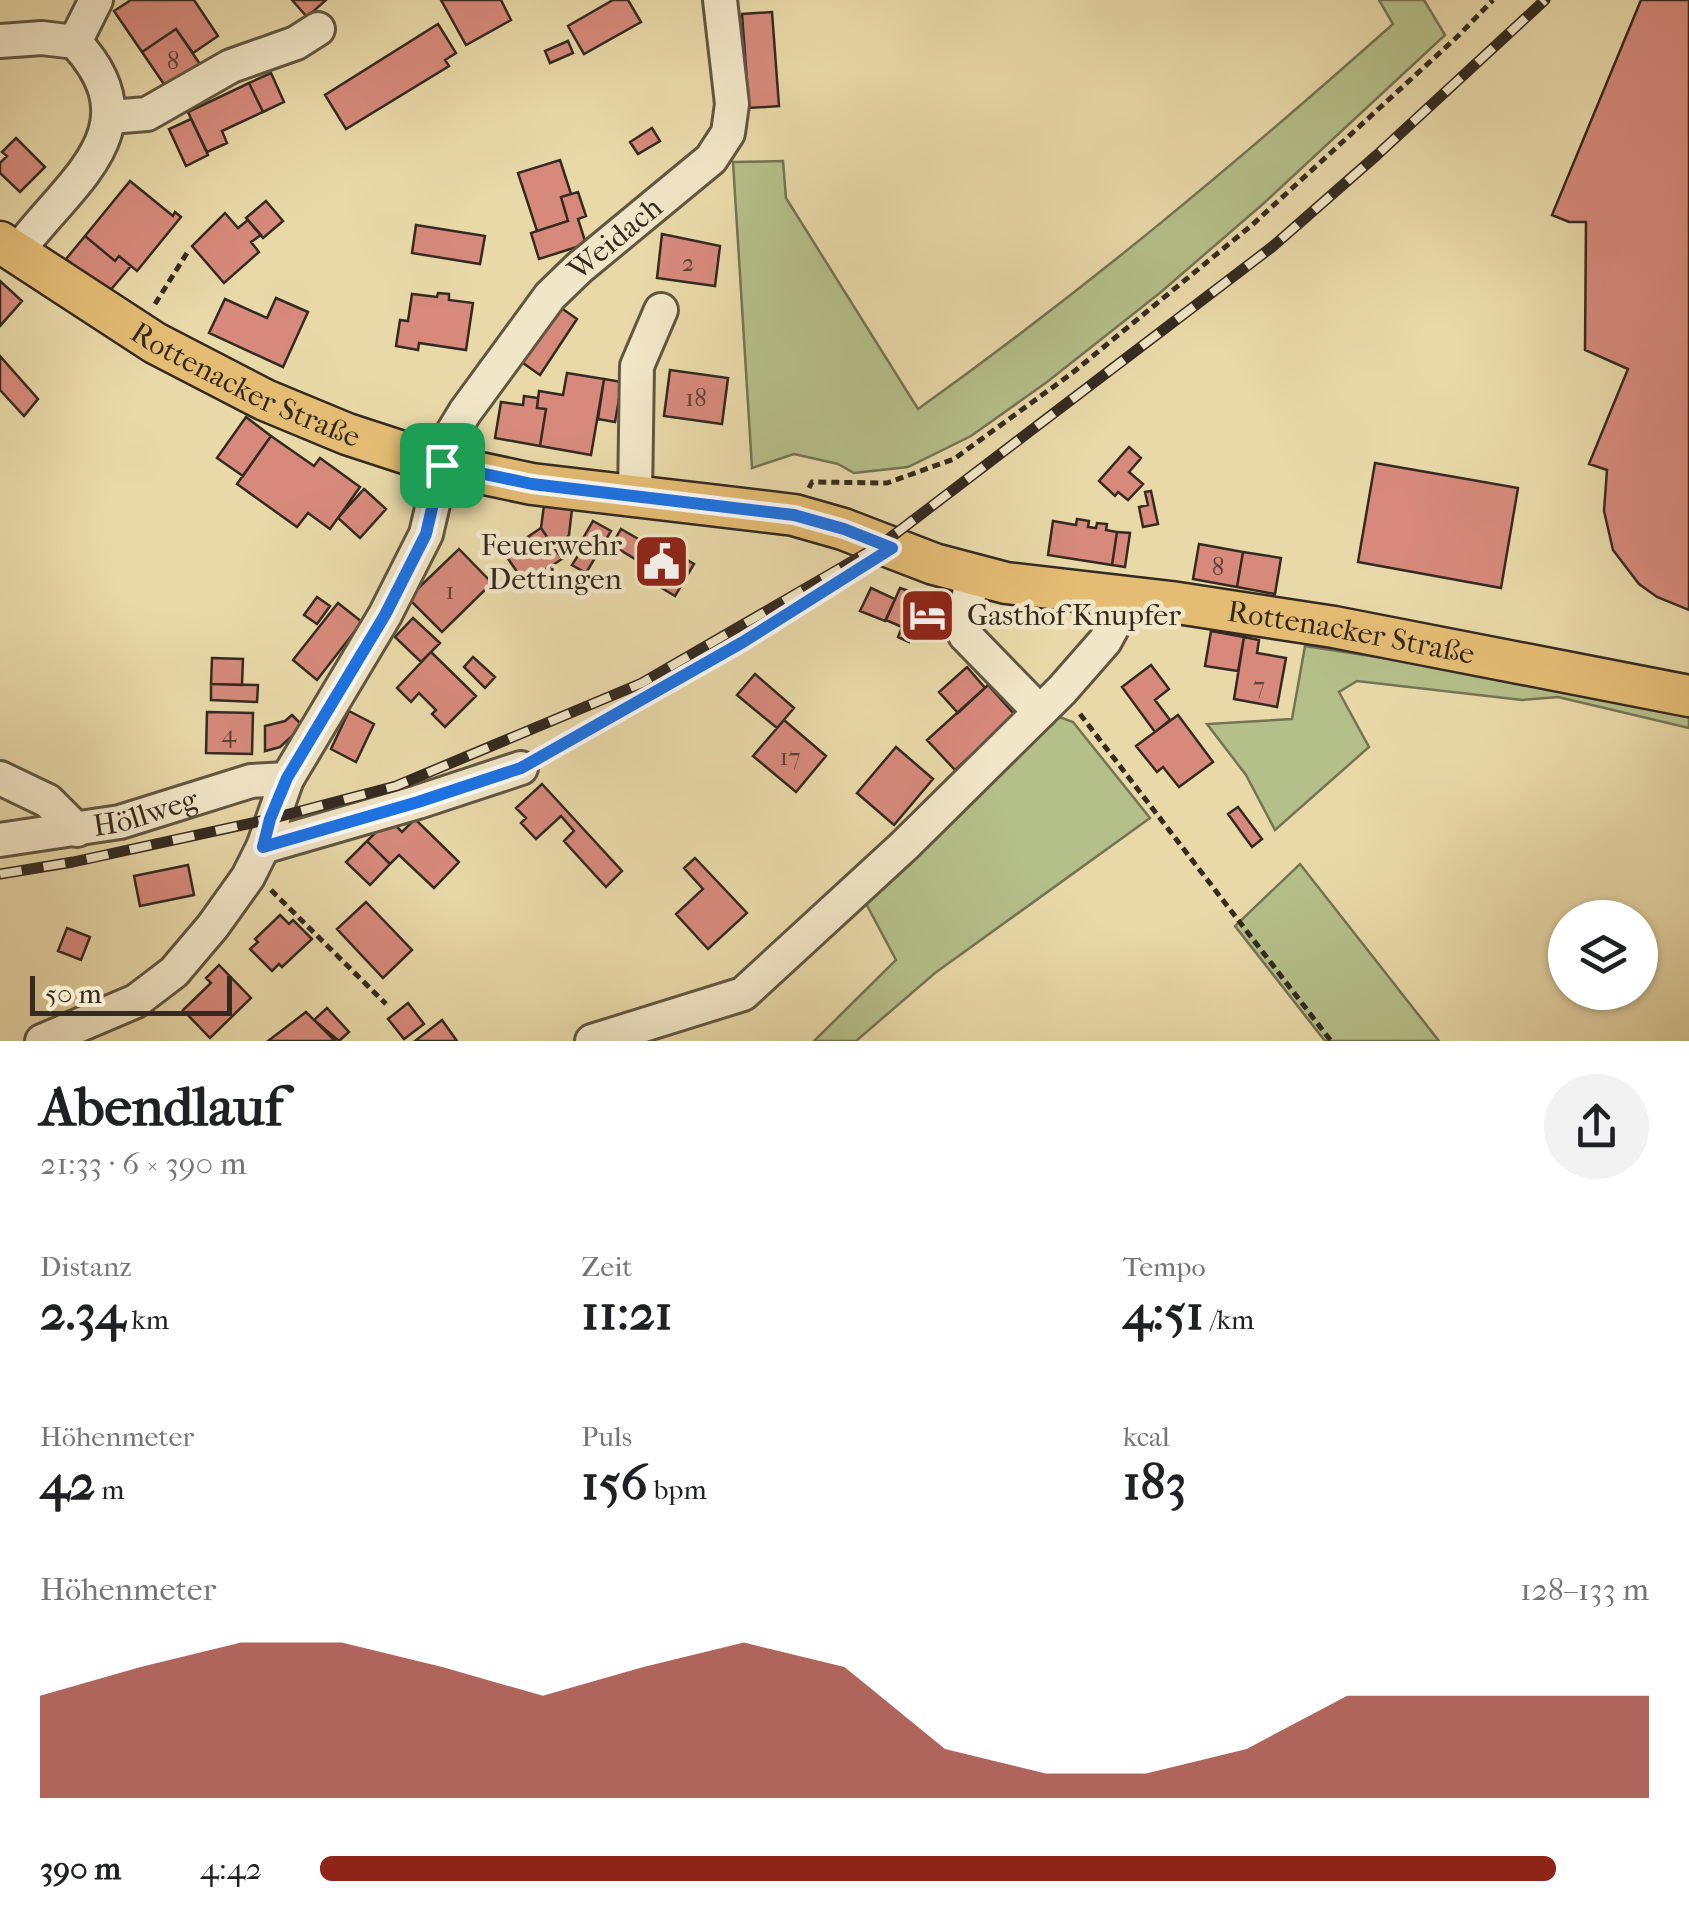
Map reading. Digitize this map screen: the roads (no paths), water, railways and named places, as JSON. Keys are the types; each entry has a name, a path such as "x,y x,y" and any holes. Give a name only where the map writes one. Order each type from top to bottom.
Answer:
{"main road":[{"name":"Rottenacker Straße","path":"9,247 141,334 265,400 347,434 442,465 532,484 794,515 844,529 971,576 1334,627 1689,696"}],"street":[{"path":"75,42 96,0"},
{"name":"Weidach","path":"442,465 448,440 550,296 711,159 728,133 732,104 720,0"},
{"path":"110,117 148,114 231,66 296,43 318,29"},
{"path":"0,41 42,38 75,42 93,62 106,90 110,117 101,149 9,247"},
{"path":"634,496 637,366 660,310"},
{"path":"42,1041 136,1000 174,972 213,926 257,858 287,778 385,615 426,534 442,465"},
{"path":"971,576 965,635 1051,701"},
{"path":"592,1041 743,994 904,846 1051,701 1104,641 1112,628 1118,596"},
{"path":"257,858 521,768"},
{"path":"0,778 48,801 76,830"},
{"name":"Höllweg","path":"0,840 120,822 251,781 287,778"}],"railway":[{"path":"0,874 270,819 396,786 642,683 882,544 1272,247 1545,0"}],"place":[{"name":"Feuerwehr Dettingen","path":"661,562"},
{"name":"Gasthof Knupfer","path":"928,615"}]}
